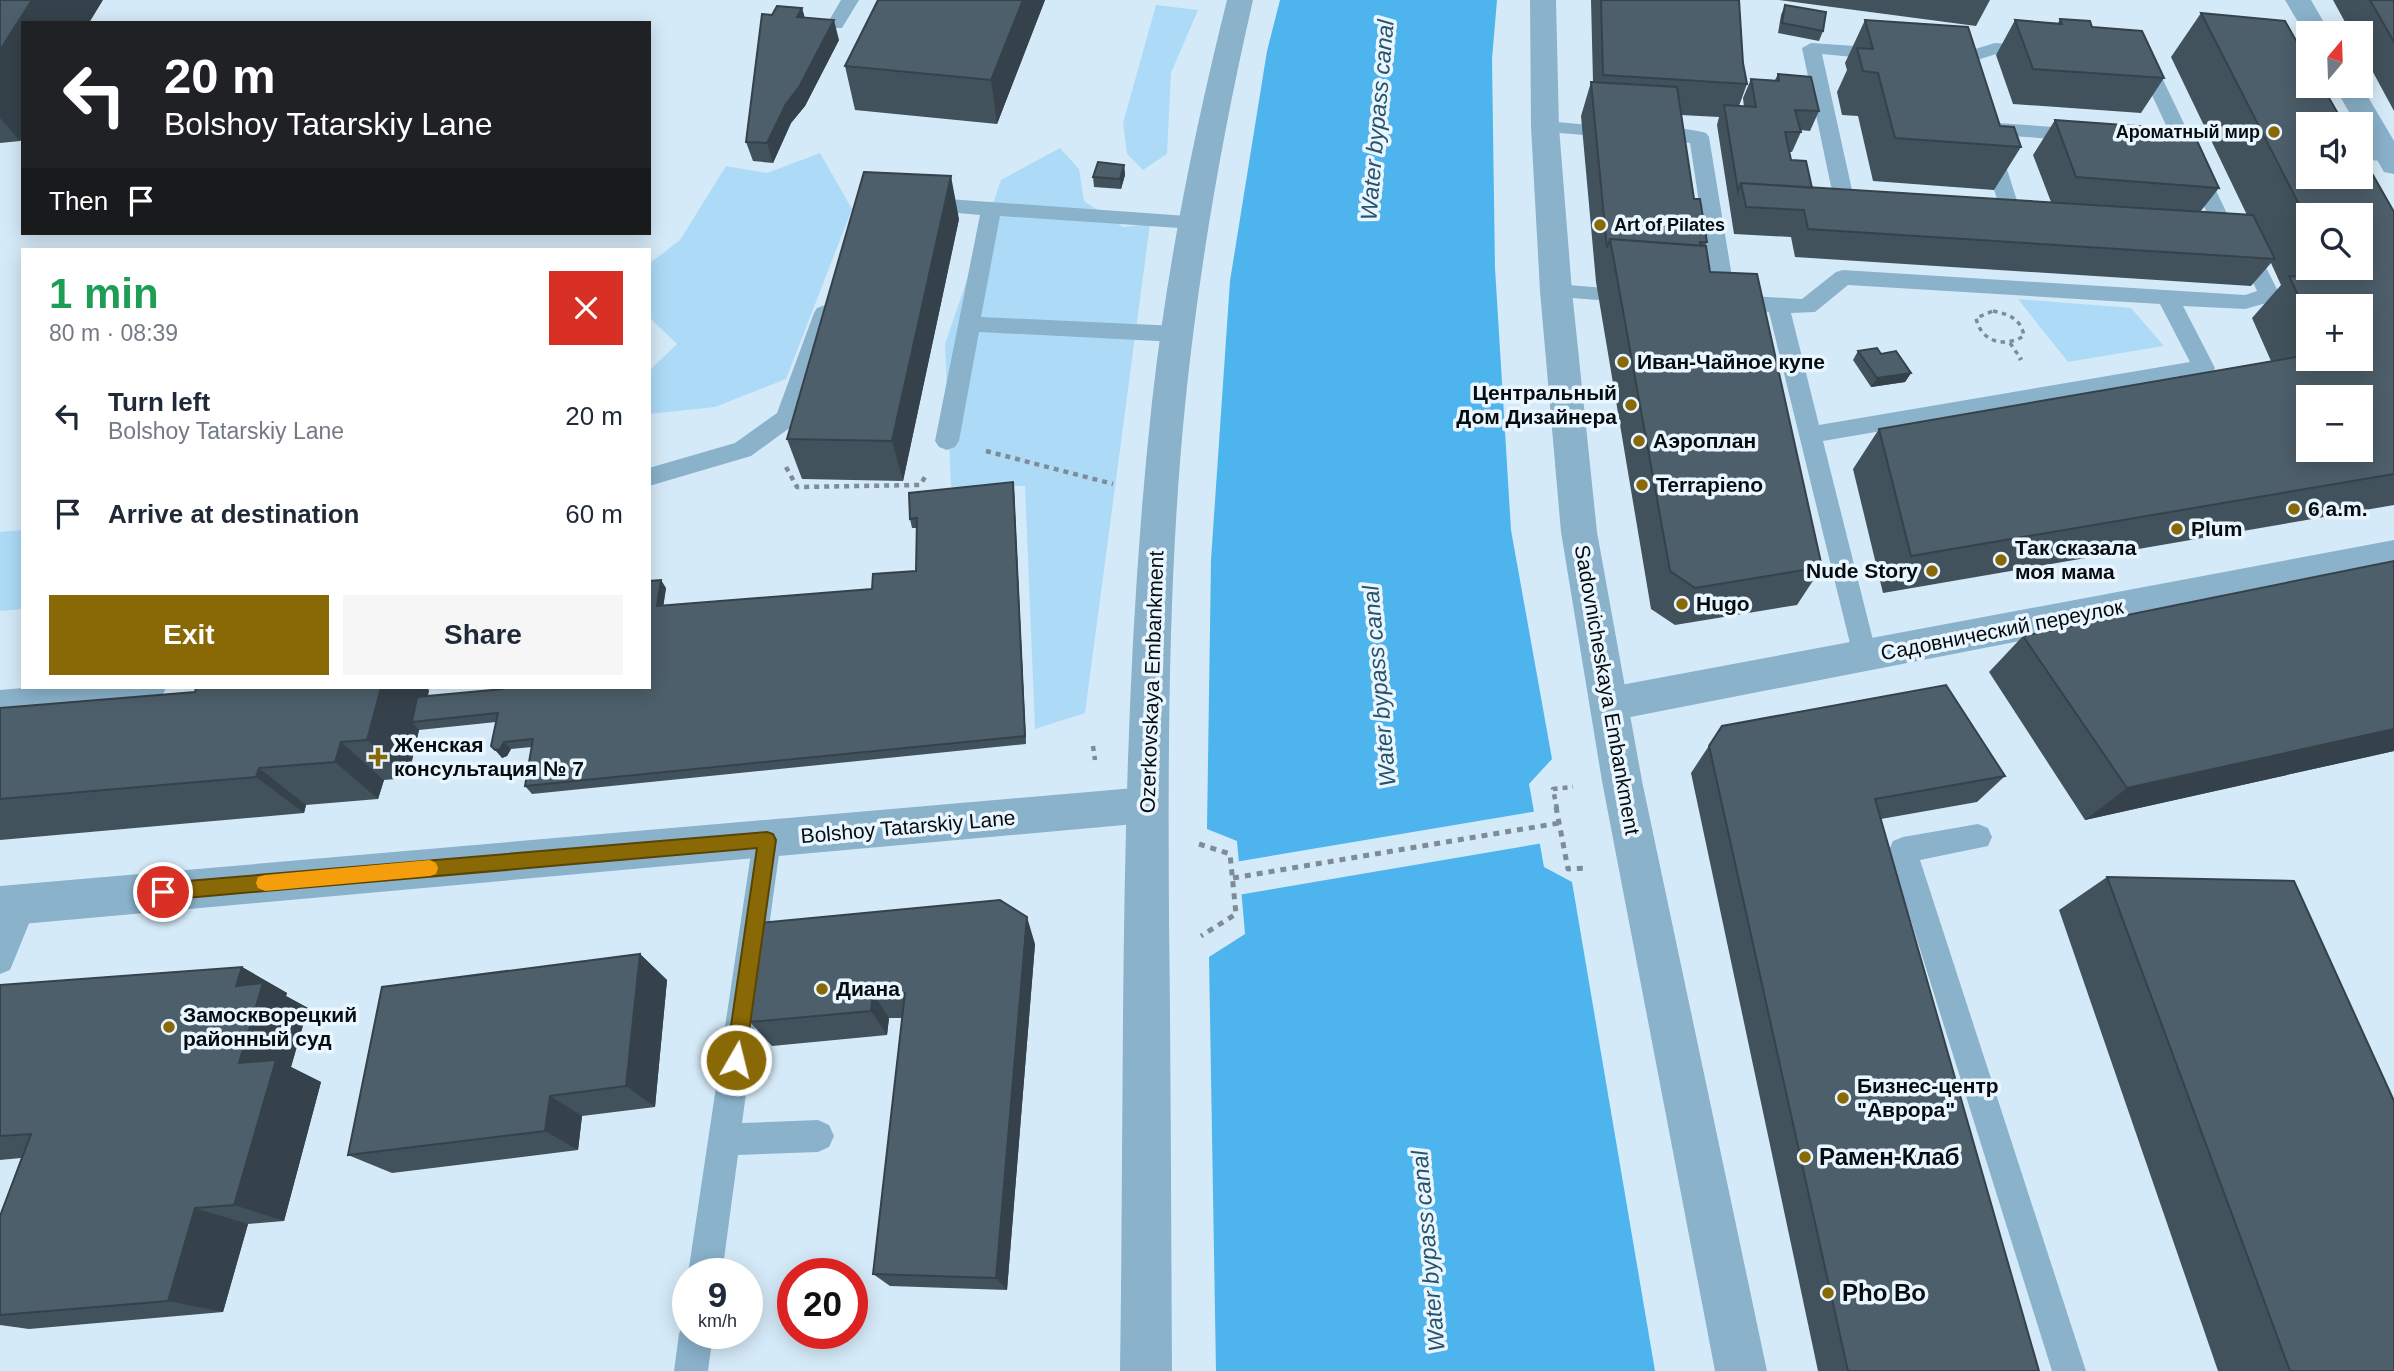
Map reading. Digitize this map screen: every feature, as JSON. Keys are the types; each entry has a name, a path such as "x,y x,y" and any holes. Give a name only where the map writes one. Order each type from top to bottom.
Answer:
{"street":[{"name":"Ozerkovskaya Embankment","path":"1146,1371 1149,870 1146,805 1157,540 1170,382 1194,222 1219,88 1240,0"},
{"name":"Sadovnicheskaya Embankment","path":"1543,0 1545,127 1556,291 1579,532 1625,795 1741,1371"},
{"path":"2298,0 2310,21"},
{"path":"2353,98 2381,159"},
{"name":"Садовнический переулок","path":"1610,704 2394,554"},
{"name":"Bolshoy Tatarskiy Lane","path":"12,905 1146,805"}],"lane":[{"path":"835,24 850,0"},
{"path":"1884,199 1843,196 1811,48 1907,55"},
{"path":"1969,82 1955,59 1995,48 2048,52"},
{"path":"1702,300 1807,307 1843,277 2245,303 2269,295 2244,243 2216,229 2194,143 2146,63"},
{"path":"1977,105 2009,207"},
{"path":"1545,127 1583,129"},
{"path":"1984,128 2104,136"},
{"path":"1667,135 1699,137 1725,301"},
{"path":"2157,140 2194,143"},
{"path":"902,203 1194,222"},
{"path":"1967,204 2009,207 2034,215"},
{"path":"947,441 991,209"},
{"path":"651,476 743,450 787,418 833,290"},
{"path":"1556,291 1597,293"},
{"path":"1810,435 2204,368 2168,298"},
{"path":"1778,305 1864,656"},
{"path":"969,324 1177,334"},
{"path":"0,701 141,689"},
{"path":"1979,837 1903,850 2069,1371"},
{"path":"707,1258 767,840"},
{"path":"0,960 12,905"},
{"path":"724,1140 818,1136"},
{"path":"691,1371 694,1349"}],"path":[{"path":"766,433 797,487 920,485 947,441 1107,483"},
{"path":"1553,789 1568,869"},
{"path":"1233,878 1559,823"},
{"path":"1189,841 1230,854 1233,878 1236,914 1198,939"}],"shaded area":[{"path":"1156,5 1198,10 1171,73 1167,154 1143,170 1127,154 1123,123"},
{"path":"1060,148 1079,169 1084,201 1123,227 1150,224 1085,713 1035,729 1025,486 951,487 945,344 1001,180"},
{"path":"820,153 852,209 786,379 715,407 651,414 651,369 677,344 651,319 651,262 680,240 726,166 767,173"},
{"path":"2018,299 2131,308 2164,346 2068,362"},
{"path":"21,530 21,609 0,611 0,532"}],"water":[{"name":"Water bypass canal","path":"1280,0 1497,0 1492,59 1495,268 1511,530 1552,759 1529,784 1544,867 1572,882 1655,1371 1216,1371 1209,957 1245,934 1237,841 1207,829 1211,560 1230,281 1267,51"}],"pier":[{"path":"1538,811 1543,843 1238,895 1235,862"}],"building":[{"path":"0,0 32,0 0,50"},
{"path":"878,0 1023,0 991,80 845,66"},
{"path":"1601,0 1739,0 1747,84 1603,75"},
{"path":"2370,0 2394,0 2394,42"},
{"path":"1785,5 1826,12 1823,31 1782,23"},
{"path":"777,6 802,8 797,17 834,20 767,143 746,142 762,14 772,15"},
{"path":"2201,13 2285,21 2296,41 2296,98 2329,98 2337,112 2296,112 2296,189 2373,189 2373,175 2394,212 2394,474 1911,556 1879,429 2296,357 2296,371 2373,371 2373,294 2298,294 2289,276 2296,276 2296,280 2373,280 2373,203 2298,203"},
{"path":"2060,19 2090,21 2092,27 2142,31 2164,78 2033,69 2015,20 2062,24"},
{"path":"1865,20 1968,27 2000,126 2014,127 2021,147 1895,138 1878,73 1863,71 1857,48 1873,49"},
{"path":"1778,74 1811,77 1819,111 1795,110 1801,132 1785,132 1791,160 1806,161 1812,188 1741,183 1738,191 1724,105 1756,107 1751,79 1779,81"},
{"path":"1591,82 1677,87 1694,199 1700,199 1707,242 1700,242 1701,246 1610,239 1607,248"},
{"path":"2055,120 2192,130 2219,188 2076,177"},
{"path":"1098,162 1124,165 1120,179 1093,177"},
{"path":"864,172 951,176 892,441 787,439"},
{"path":"1741,183 2253,215 2275,259 1808,229 1804,210 1746,207"},
{"path":"1610,239 1706,246 1710,272 1757,274 1822,567 1695,588 1670,571"},
{"path":"1877,348 1881,354 1896,351 1911,373 1877,378 1858,351"},
{"path":"1013,482 1025,736 525,786 533,739 504,742 500,749 495,750 491,746 498,713 412,722 417,697 503,689 651,689 651,581 661,580 657,606 872,589 873,574 916,571 917,518 910,519 909,493"},
{"path":"2394,561 2394,729 2127,788 2023,636"},
{"name":"Бизнес-центр \"Аврора\"","path":"1946,685 2005,776 1875,799 2039,1371 1848,1371 1709,746 1722,726"},
{"path":"196,689 381,689 367,740 341,742 335,762 259,768 256,777 0,799 0,708 195,692"},
{"path":"2107,877 2294,881 2394,1101 2394,1371 2290,1371"},
{"path":"1000,900 1027,917 996,1278 873,1274 905,993 873,993 871,1011 750,1022 759,923"},
{"path":"640,954 626,1086 550,1096 545,1131 348,1155 382,987"},
{"path":"242,967 236,986 263,983 239,1063 276,1060 234,1205 195,1208 168,1301 0,1315 0,1216 31,1134 0,1136 0,985"}],"slow traffic":[{"path":"265,883 430,868"}],"place":[{"name":"Ароматный мир","path":"2274,132"},
{"name":"Art of Pilates","path":"1600,225"},
{"name":"Иван-Чайное купе","path":"1623,362"},
{"name":"Центральный Дом Дизайнера","path":"1631,405"},
{"name":"Аэроплан","path":"1639,441"},
{"name":"Terrapieno","path":"1642,485"},
{"name":"6 a.m.","path":"2294,509"},
{"name":"Plum","path":"2177,529"},
{"name":"Так сказала моя мама","path":"2001,560"},
{"name":"Nude Story","path":"1932,571"},
{"name":"Hugo","path":"1682,604"},
{"name":"Женская консультация № 7","path":"378,757"},
{"name":"Диана","path":"822,989"},
{"name":"Замоскворецкий районный суд","path":"169,1027"},
{"name":"Бизнес-центр \"Аврора\"","path":"1843,1098"},
{"name":"Рамен-Клаб","path":"1805,1157"},
{"name":"Pho Bo","path":"1828,1293"}],"route":[{"path":"163,892 767,840 736,1060"}]}
